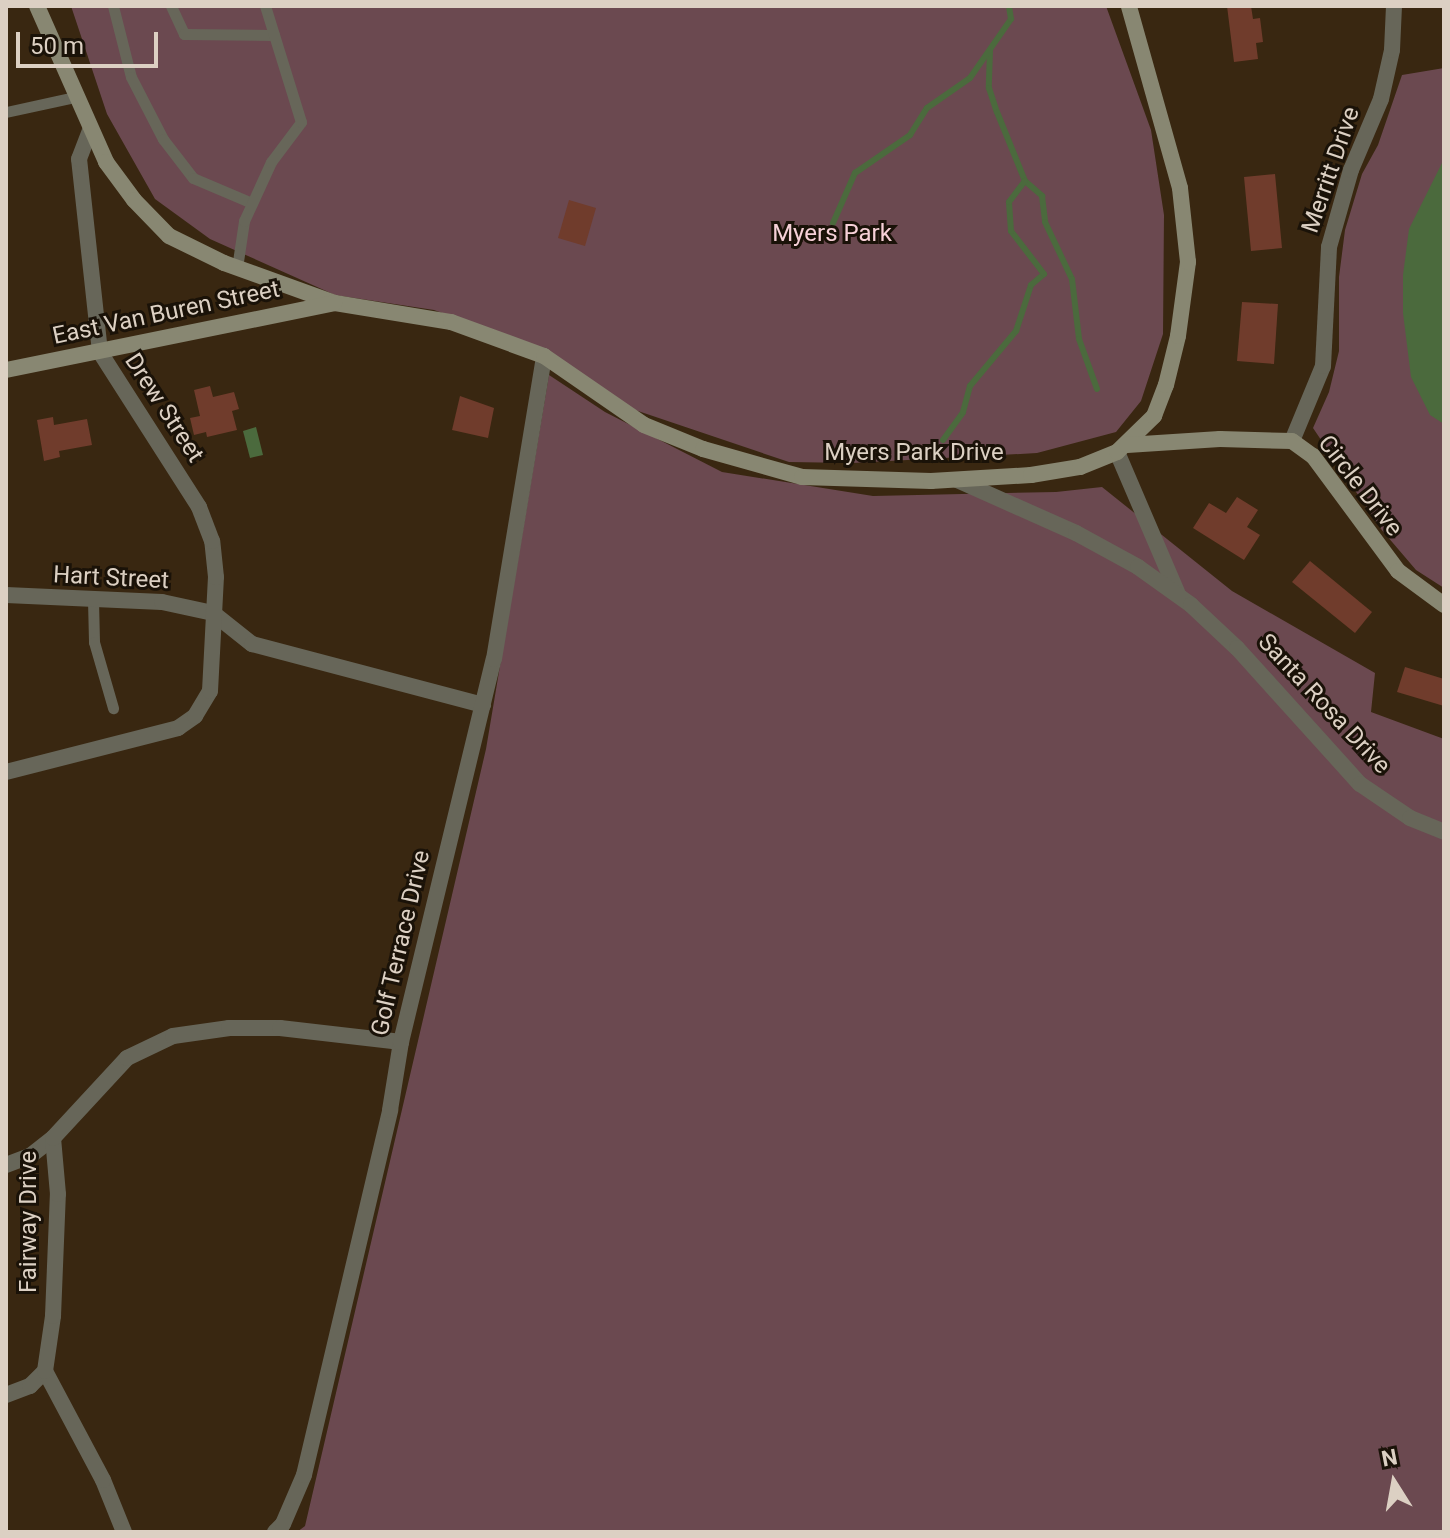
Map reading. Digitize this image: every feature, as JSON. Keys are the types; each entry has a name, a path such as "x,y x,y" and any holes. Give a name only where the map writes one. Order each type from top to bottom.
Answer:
{"street":[{"name":"Myers Park Drive","path":"37,6 106,162 134,200 169,236 237,268 335,303 451,322 544,356 644,425 703,449 802,477 957,480 1080,467 1122,449 1154,416 1166,385 1187,290 1188,262 1180,188 1129,6"},
{"name":"Merritt Drive","path":"1292,441 1323,366 1329,247 1351,170 1381,99 1392,50 1394,6"},
{"name":"Drew Street","path":"6,772 142,740 178,728 195,716 210,691 216,577 212,541 199,507 100,352 79,159 90,131"},
{"name":"East Van Buren Street","path":"6,370 335,303"},
{"name":"Golf Terrace Drive","path":"275,1532 283,1524 304,1475 390,1110 401,1042 494,659 544,356"},
{"name":"Circle Drive","path":"1122,449 1234,438 1292,441 1313,456 1398,571 1444,605"},
{"name":"Santa Rosa Drive","path":"1122,449 1178,595"},
{"name":"Santa Rosa Drive","path":"957,480 1076,533 1138,567 1178,595 1237,648 1360,784 1410,818 1444,832"},
{"name":"Hart Street","path":"6,595 162,602 213,613"},
{"path":"213,613 252,644 483,705"},
{"name":"Fairway Drive","path":"45,1371 53,1316 57,1209 53,1138 127,1058 173,1036 229,1028 280,1028 401,1042"},
{"path":"6,1165 30,1156 53,1138"},
{"path":"6,1395 30,1386 45,1371 97,1466 124,1532"}],"lane":[{"path":"113,6 131,77 163,139 193,178 252,203"},
{"path":"171,6 184,34 274,35"},
{"path":"237,268 244,221 271,162 301,122 265,6"},
{"path":"6,112 75,97"},
{"path":"93,600 94,642 113,708"}],"green space":[{"name":"Myers Park","path":"71,6 1106,6 1151,130 1164,215 1163,334 1141,401 1116,432 1037,453 852,463 789,462 635,410 510,338 434,310 335,295 210,239 155,199 107,114"},
{"path":"1444,68 1444,588 1416,570 1381,529 1313,428 1329,392 1339,351 1339,277 1345,230 1362,174 1378,145 1402,75"},
{"path":"549,375 605,412 722,472 873,496 1056,492 1102,487 1232,591 1375,673 1371,712 1444,739 1444,1532 297,1532 305,1526 486,749"}],"shaded area":[{"path":"1444,159 1444,424 1430,415 1411,377 1403,313 1403,275 1409,229"},
{"path":"256,427 263,455 250,458 243,431"}],"building":[{"path":"1227,6 1251,6 1253,19 1260,18 1263,42 1256,43 1258,59 1234,62"},
{"path":"1275,174 1282,248 1251,251 1244,177"},
{"path":"569,200 596,208 585,246 558,238"},
{"path":"1242,302 1278,304 1274,364 1237,361"},
{"path":"210,386 213,397 234,392 239,409 232,411 237,430 207,437 206,432 194,435 190,418 200,416 194,390"},
{"path":"460,396 494,408 488,438 452,430"},
{"path":"53,417 54,425 87,419 92,445 59,451 60,457 44,461 37,420"},
{"path":"1237,497 1258,510 1247,527 1260,535 1244,560 1193,528 1209,503 1226,513"},
{"path":"1310,561 1372,612 1355,633 1292,582"},
{"path":"1405,667 1444,679 1444,706 1397,692"}],"waterway":[{"path":"833,223 855,173 910,135 927,108 970,78 1011,19 1009,6"},
{"path":"990,51 989,88 1025,181 1042,196 1045,222 1072,279 1079,339 1097,389"},
{"path":"943,440 963,412 970,386 1016,331 1031,285 1044,274 1011,231 1009,202 1025,181"}]}
